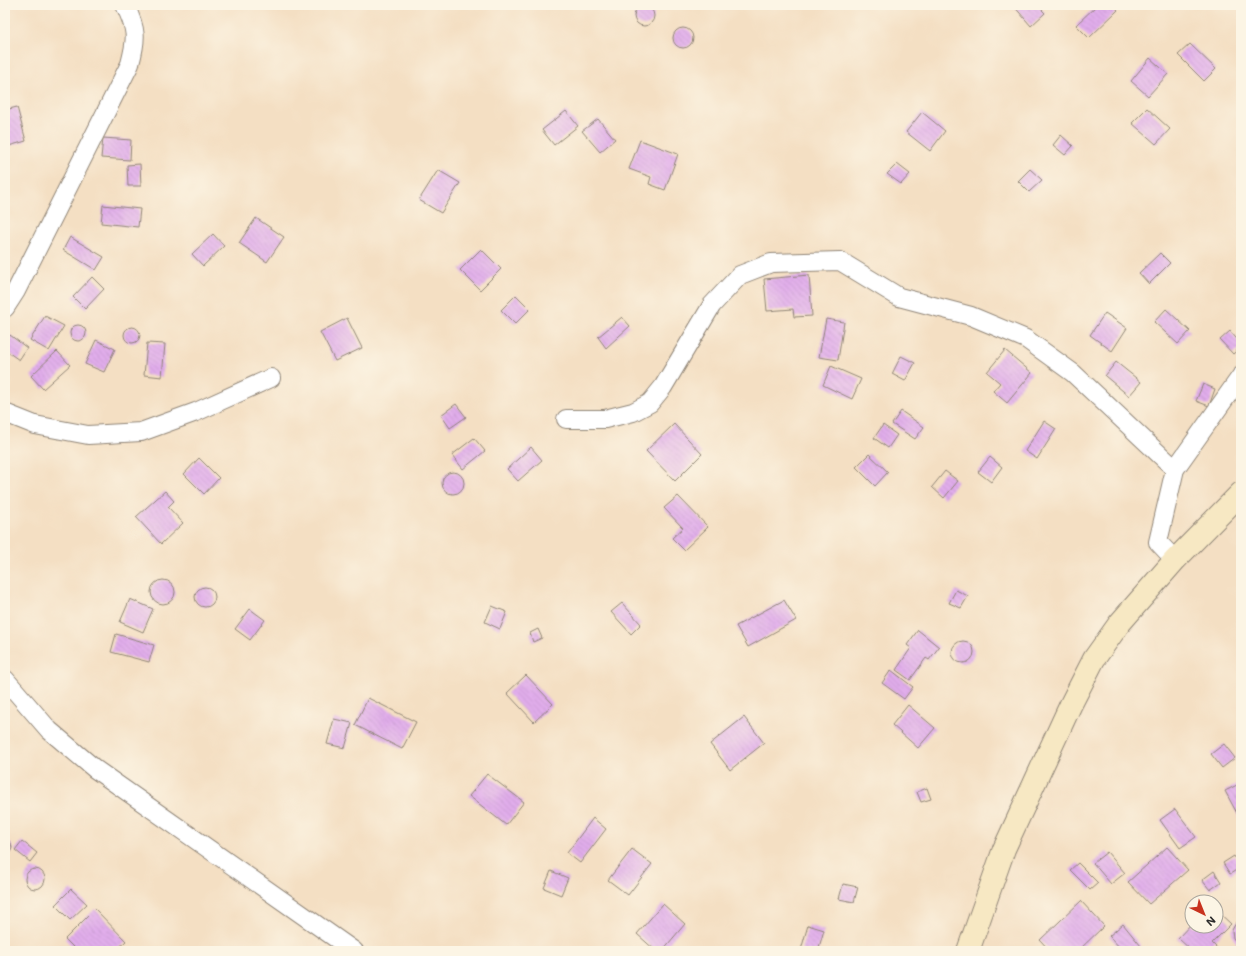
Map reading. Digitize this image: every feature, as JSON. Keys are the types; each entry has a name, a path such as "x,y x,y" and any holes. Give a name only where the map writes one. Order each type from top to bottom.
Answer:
{"street":[{"path":"5,308 16,292 130,64 136,32 132,19 124,5"},
{"path":"566,419 605,418 633,412 650,403 663,387 712,305 740,274 771,263 840,261 899,297 971,316 1026,340 1073,373 1175,469"},
{"path":"1175,560 1158,542 1175,469 1241,376"},
{"path":"5,413 35,425 88,435 141,432 196,412 270,378"},
{"path":"968,951 1004,849 1071,704 1094,659 1119,624 1175,560 1241,493"},
{"path":"5,679 49,730 95,769 354,951"}],"building":[{"path":"1013,5 1037,5 1045,13 1031,26"},
{"path":"1097,5 1113,5 1118,10 1089,38 1076,25"},
{"path":"644,6 651,9 654,16 651,23 644,26 637,23 634,16 637,9"},
{"path":"683,28 690,31 693,38 690,45 683,48 676,45 673,38 676,31"},
{"path":"1190,44 1216,69 1204,81 1178,55"},
{"path":"1150,58 1168,74 1148,96 1131,81"},
{"path":"17,107 26,141 5,147 5,110"},
{"path":"1147,108 1170,129 1156,144 1132,123"},
{"path":"566,111 578,126 554,145 542,130"},
{"path":"922,112 945,131 930,151 906,132"},
{"path":"598,119 615,139 600,152 582,131"},
{"path":"1061,135 1073,146 1065,155 1053,145"},
{"path":"103,138 131,140 130,160 101,158"},
{"path":"640,140 678,154 665,190 649,184 651,177 629,169"},
{"path":"140,164 141,186 128,186 127,165"},
{"path":"897,164 910,174 901,184 887,174"},
{"path":"1030,169 1042,180 1029,192 1018,181"},
{"path":"438,170 460,183 441,213 419,200"},
{"path":"103,205 140,209 138,227 101,223"},
{"path":"256,218 284,237 267,262 239,243"},
{"path":"213,234 224,246 203,266 192,254"},
{"path":"70,237 104,257 96,270 63,250"},
{"path":"481,249 501,269 480,290 460,270"},
{"path":"1160,253 1170,263 1149,284 1139,273"},
{"path":"809,275 812,316 794,317 793,309 767,311 764,279"},
{"path":"92,277 104,289 85,309 73,297"},
{"path":"516,295 530,309 515,324 501,310"},
{"path":"1166,309 1190,331 1178,344 1154,322"},
{"path":"1105,313 1127,328 1112,351 1090,335"},
{"path":"45,316 64,326 49,351 30,340"},
{"path":"622,317 630,326 606,348 598,337"},
{"path":"347,318 362,348 335,361 320,332"},
{"path":"826,319 844,322 838,360 819,357"},
{"path":"75,325 81,325 86,330 84,339 81,341 75,341 70,336 70,330"},
{"path":"129,327 135,327 140,332 138,341 135,343 129,343 124,338 124,332"},
{"path":"1230,331 1241,344 1241,347 1233,354 1220,340"},
{"path":"10,335 27,348 19,360 5,350 5,342"},
{"path":"96,340 115,349 104,372 85,364"},
{"path":"147,343 165,344 162,377 144,375"},
{"path":"1005,350 1032,373 1007,403 993,391 1000,383 987,372"},
{"path":"57,351 70,365 43,389 31,376"},
{"path":"901,356 915,363 905,381 892,374"},
{"path":"1116,362 1141,382 1129,396 1105,376"},
{"path":"831,366 861,379 852,399 823,385"},
{"path":"1203,384 1215,389 1209,406 1196,401"},
{"path":"456,404 466,417 450,428 441,415"},
{"path":"901,411 924,427 915,439 892,424"},
{"path":"1044,421 1056,429 1037,459 1025,451"},
{"path":"674,424 702,454 675,481 646,451"},
{"path":"883,425 897,435 888,448 874,438"},
{"path":"474,438 485,451 463,469 452,455"},
{"path":"531,447 542,460 518,481 507,469"},
{"path":"869,454 888,472 875,486 856,467"},
{"path":"990,457 1002,467 991,482 978,472"},
{"path":"199,458 219,478 204,494 184,474"},
{"path":"945,471 958,481 944,498 932,487"},
{"path":"453,472 461,475 464,483 461,491 453,494 445,491 442,483 445,475"},
{"path":"165,491 174,501 168,507 183,523 161,544 136,517"},
{"path":"678,496 708,527 684,550 672,538 683,528 664,508"},
{"path":"163,580 172,583 175,592 172,601 163,604 154,601 151,592 154,583"},
{"path":"205,587 212,590 215,597 212,604 205,607 198,604 195,597 198,590"},
{"path":"956,590 968,596 961,608 949,603"},
{"path":"130,599 153,609 143,632 120,622"},
{"path":"784,600 796,620 748,647 736,626"},
{"path":"622,603 641,624 631,634 611,612"},
{"path":"492,606 507,612 500,629 485,622"},
{"path":"250,609 265,620 250,640 235,629"},
{"path":"538,629 542,638 533,642 530,633"},
{"path":"918,630 939,647 929,660 926,658 910,680 896,670 911,648 907,645"},
{"path":"116,634 154,645 149,662 111,652"},
{"path":"963,641 971,644 974,652 971,660 963,663 955,660 952,652 955,644"},
{"path":"891,670 913,687 904,699 882,683"},
{"path":"526,675 553,704 534,722 507,693"},
{"path":"368,698 416,722 402,749 355,725"},
{"path":"908,705 935,728 918,748 892,725"},
{"path":"744,717 764,743 730,770 710,744"},
{"path":"334,719 352,723 345,748 327,744"},
{"path":"1224,744 1235,758 1222,768 1211,754"},
{"path":"487,774 524,802 506,825 469,796"},
{"path":"1241,783 1241,816 1239,817 1225,791"},
{"path":"927,788 931,799 921,802 917,792"},
{"path":"1175,809 1196,837 1180,848 1160,820"},
{"path":"593,818 606,829 580,863 567,853"},
{"path":"5,838 11,843 12,848 10,853 5,855"},
{"path":"22,841 37,853 30,862 15,850"},
{"path":"1167,847 1188,870 1149,904 1128,882"},
{"path":"632,849 652,864 628,895 608,880"},
{"path":"1107,852 1125,873 1111,884 1093,863"},
{"path":"1234,856 1241,867 1230,874 1223,863"},
{"path":"1078,863 1098,883 1090,890 1070,870"},
{"path":"35,869 42,872 45,879 42,886 35,889 28,886 25,879 28,872"},
{"path":"551,871 568,878 561,895 544,888"},
{"path":"1214,871 1221,882 1210,890 1202,880"},
{"path":"843,884 858,887 854,902 839,899"},
{"path":"71,889 87,904 70,920 55,905"},
{"path":"1081,901 1104,926 1078,951 1050,951 1040,940"},
{"path":"663,904 685,924 662,951 656,951 637,934"},
{"path":"95,909 126,941 115,951 95,951 92,948 90,951 77,951 65,939"},
{"path":"1224,917 1231,924 1224,931"},
{"path":"1241,921 1241,944 1238,944 1233,938 1232,930 1236,923"},
{"path":"1123,924 1141,946 1135,951 1123,951 1109,936"},
{"path":"808,925 824,930 818,951 801,950"},
{"path":"1184,932 1184,934 1221,934 1212,943 1219,950 1218,951 1192,951 1178,938"}]}
